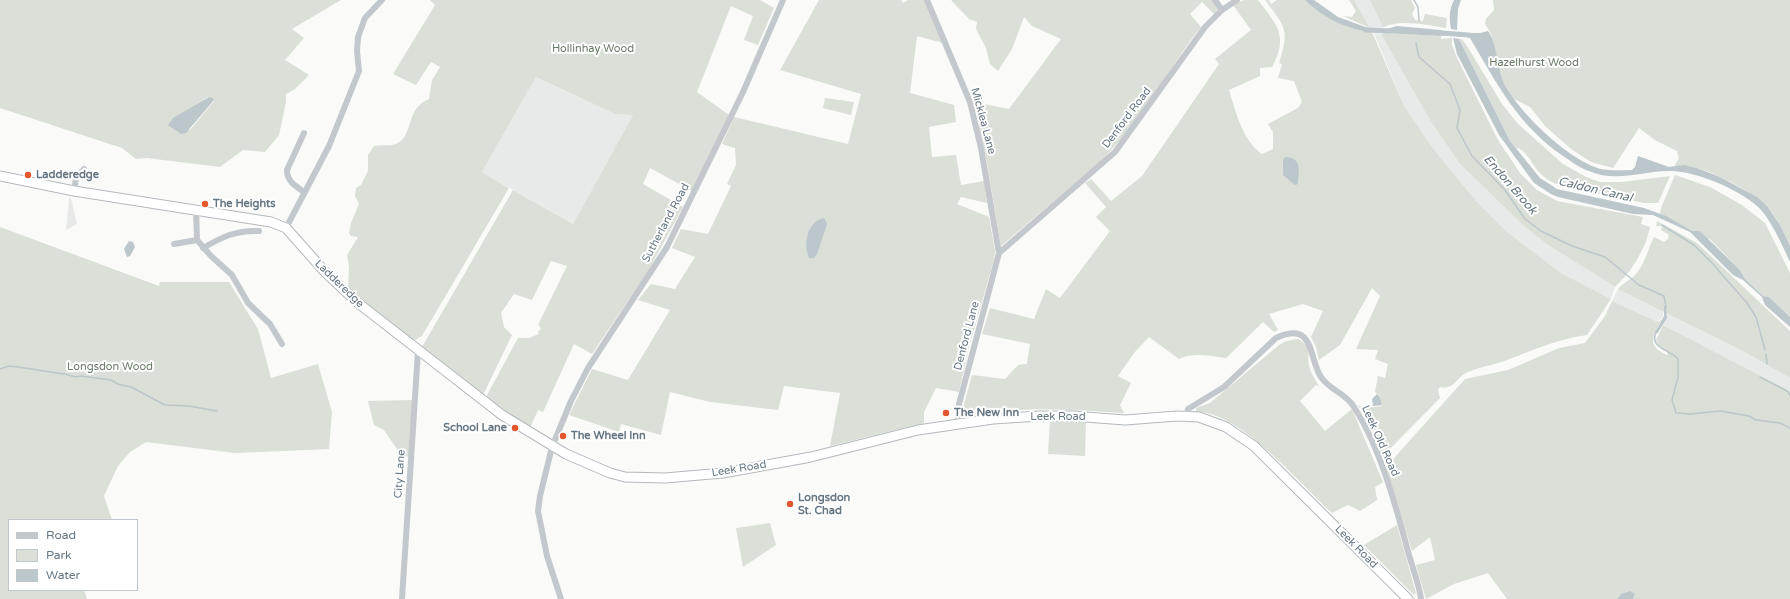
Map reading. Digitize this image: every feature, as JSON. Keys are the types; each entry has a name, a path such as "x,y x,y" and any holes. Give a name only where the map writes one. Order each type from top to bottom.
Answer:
{"highway":[{"name":"Ladderedge","path":"0,176 74,191 271,222 286,228 326,273 358,303 502,415 552,447"},
{"name":"Leek Road","path":"552,447 610,473 641,479 665,478 723,473 811,457 918,430 961,423 1040,416 1073,416 1125,420 1186,416 1212,421 1226,427 1254,446 1408,599"}],"street":[{"path":"286,228 329,146 359,71 357,51 360,29 365,18 382,0"},
{"name":"Sutherland Road","path":"552,447 571,401 588,368 667,247 743,92 783,0"},
{"name":"Micklea Lane","path":"928,0 970,102 981,148 999,252"},
{"path":"1215,0 1222,10"},
{"name":"Denford Road","path":"999,252 1115,152 1193,44 1222,10 1238,0"},
{"path":"304,134 287,170 287,176 293,184 304,192"},
{"path":"74,191 76,178 84,169"},
{"path":"196,210 198,240 203,248 232,274 248,303 270,324 282,344"},
{"path":"203,248 228,234 244,230 259,231"},
{"path":"174,244 198,240"},
{"name":"Denford Lane","path":"961,423 958,420 957,414 959,404 999,252"},
{"name":"Leek Old Road","path":"1186,416 1188,409 1224,387 1276,338 1285,334 1295,333 1303,336 1309,343 1320,376 1328,386 1348,398 1374,448 1397,510 1421,599"},
{"name":"City Lane","path":"402,599 418,351"},
{"path":"552,447 540,496 538,512 548,556 561,599"}],"shaded area":[{"path":"1354,0 1370,0 1384,28 1370,28"},
{"path":"1374,33 1381,34 1431,122 1460,164 1526,228 1548,245 1615,287 1611,299 1561,273 1506,231 1476,201 1432,147 1404,106"},
{"path":"536,77 615,114 633,115 573,224 482,172"},
{"path":"69,198 71,198 77,224 66,230"},
{"path":"1618,289 1663,310 1663,316 1658,322 1612,301"},
{"path":"1667,312 1741,350 1790,378 1790,391 1663,325 1667,318"}],"green space":[{"path":"0,0 341,0 292,29 304,38 285,60 309,75 295,89 286,94 286,102 279,135 265,152 243,150 220,167 147,158 136,159 122,148 0,108","holes":["208,97 213,98 214,101 190,130 170,121"]},
{"name":"Hollinhay Wood","path":"430,0 760,0 774,8 758,45 744,40 753,16 731,6 697,92 729,115 692,191 650,168 643,184 683,207 648,271 592,354 574,344 543,412 538,410 530,428 486,397 518,338 529,338 539,334 538,332 541,328 538,325 567,266 551,261 532,300 514,294 501,313 504,327 512,335 483,395 422,347 513,190 573,224 633,115 615,114 536,77 482,172 509,188 422,336 415,340 410,338 348,290 349,267 347,255 358,237 351,236 349,233 351,223 359,204 355,196 356,188 361,185 368,171 368,155 374,146 395,144 403,139 413,115 422,103 429,99 432,80 440,67 431,62 416,85 393,74 435,5"},
{"path":"819,0 901,0 903,3 908,0 925,0 943,43 917,36 910,93 954,105 956,122 929,127 932,157 956,155 961,185 984,181 987,203 961,197 957,204 989,217 995,251 994,260 968,351 959,392 936,388 924,412 924,423 830,446 840,393 784,386 778,410 710,402 670,392 661,435 621,424 619,432 569,415 592,369 628,380 670,310 638,300 651,284 675,289 695,257 672,248 681,229 708,234 731,186 727,184 736,165 735,148 722,144 734,117 848,144 861,94 780,70"},
{"path":"951,0 1213,0 1219,8 1214,14 1202,2 1190,14 1201,27 1144,110 1124,136 1102,160 1001,246 985,152 973,102 1009,109 1061,39 1032,26 1024,17 1012,49 998,71 990,64 986,48 976,29 977,22 969,19"},
{"path":"1244,0 1258,0 1275,24 1280,39 1280,47 1272,67 1260,68 1260,76 1229,90 1241,125 1249,141 1255,148 1262,154 1273,149 1273,132 1268,124 1298,108 1302,102 1294,81 1278,78 1282,64 1279,63 1284,43 1284,29 1277,16 1265,0 1269,0 1271,4 1277,0 1305,0 1327,17 1344,25 1363,31 1372,32 1404,106 1432,147 1476,201 1506,231 1561,273 1611,299 1587,335 1556,342 1502,362 1473,370 1464,374 1449,387 1440,387 1438,390 1440,398 1382,457 1365,415 1357,405 1366,408 1382,406 1380,396 1375,392 1378,376 1385,378 1388,364 1375,359 1378,350 1356,349 1380,296 1372,288 1340,345 1319,360 1316,347 1311,337 1323,311 1303,304 1269,314 1278,330 1274,332 1263,322 1226,358 1196,355 1179,359 1149,337 1134,353 1118,376 1131,383 1120,405 1124,413 1036,409 1007,411 977,417 961,416 972,375 1005,379 1018,365 1027,364 1030,344 982,334 990,308 1034,319 1046,289 1060,298 1110,231 1096,217 1106,207 1085,183 1091,179 1111,201 1142,176 1219,64 1215,59 1251,30 1233,5"},
{"path":"1349,0 1354,0 1370,28 1343,16 1352,17 1356,11"},
{"path":"1370,0 1411,0 1415,8 1412,14 1415,20 1423,21 1425,14 1447,18 1446,28 1406,23 1398,23 1383,27"},
{"name":"Hazelhurst Wood","path":"1493,0 1790,0 1790,246 1775,217 1769,208 1762,202 1753,195 1716,175 1692,167 1674,167 1679,158 1677,151 1655,140 1639,128 1613,168 1591,162 1571,149 1545,126 1530,107 1512,98 1502,79 1491,34 1485,24 1486,19 1494,10"},
{"path":"1381,34 1441,36 1441,39 1452,38 1452,45 1457,58 1498,140 1520,173 1537,190 1557,201 1643,217 1641,224 1650,227 1646,242 1629,272 1615,287 1548,245 1526,228 1460,164 1431,122"},
{"path":"1459,39 1462,39 1467,46 1502,104 1518,124 1563,164 1586,177 1600,182 1622,182 1670,176 1658,203 1644,203 1562,186 1545,178 1523,151 1516,148 1510,141"},
{"path":"825,98 854,102 851,115 823,108"},
{"path":"1675,175 1710,187 1742,205 1765,223 1790,273 1790,317 1769,297 1763,296 1745,279 1740,270 1710,239 1700,231 1692,231 1660,214 1661,208"},
{"path":"1657,221 1697,243 1790,331 1790,378 1741,350 1618,289 1637,273 1654,237 1664,242 1668,239 1669,235 1661,230 1662,226 1656,226"},
{"name":"Longsdon Wood","path":"0,227 159,286 160,282 229,282 258,329 271,378 318,364 332,412 329,449 235,453 146,442 130,452 118,466 104,496 112,519 8,519 8,591 84,591 87,599 0,599"},
{"path":"1612,301 1658,322 1661,320 1653,340 1656,348 1660,352 1667,355 1668,353 1658,345 1656,340 1663,325 1790,391 1790,599 1633,599 1635,594 1621,594 1617,599 1507,599 1488,573 1454,584 1426,599 1416,565 1435,560 1430,537 1412,551 1386,467 1465,379 1508,370 1559,348 1585,343 1605,316"},
{"path":"1298,339 1303,342 1308,349 1310,369 1319,386 1316,385 1300,401 1325,431 1352,409 1383,482 1375,487 1377,500 1360,511 1348,505 1332,513 1287,468 1250,436 1231,423 1213,415 1196,412 1196,408 1210,403 1279,345 1286,341"},
{"path":"413,400 409,456 403,458 384,430 374,425 368,401"},
{"path":"1050,419 1086,421 1085,456 1048,454"},
{"path":"770,523 776,545 743,567 736,528"},
{"path":"1397,525 1416,593 1414,595 1364,545"}],"water":[{"path":"1305,0 1314,0 1338,17 1371,29 1372,32 1353,29 1336,22 1319,12"},
{"path":"1454,0 1461,0 1458,9 1457,30 1451,29 1450,21 1450,11"},
{"path":"1397,26 1448,32 1447,35 1440,36 1384,33 1384,30"},
{"path":"1488,31 1493,41 1501,76 1510,93 1531,119 1559,145 1588,164 1601,169 1632,170 1635,167 1638,156 1669,167 1684,165 1697,168 1720,177 1757,197 1768,207 1780,225 1790,246 1790,262 1774,229 1762,211 1732,190 1706,178 1680,172 1659,171 1629,176 1609,176 1599,174 1575,164 1547,144 1520,117 1499,87 1470,38 1463,36 1463,33 1480,33"},
{"path":"1453,38 1459,39 1510,141 1540,178 1557,189 1644,208 1666,216 1692,231 1700,231 1740,270 1745,279 1763,296 1769,297 1790,317 1790,327 1765,305 1762,297 1743,280 1733,275 1690,232 1653,215 1633,214 1558,197 1534,183 1499,135 1457,54"},
{"path":"209,97 213,98 214,100 186,133 181,134 168,125 173,118"},
{"path":"1285,157 1295,160 1299,167 1298,184 1295,185 1283,175 1283,160"},
{"path":"824,218 827,224 817,254 814,258 809,258 806,246 810,228 818,220"},
{"path":"129,241 133,242 135,247 130,256 127,257 124,249"},
{"path":"1664,306 1666,306 1667,318 1657,334 1655,332 1664,316"},
{"path":"1377,394 1380,397 1382,405 1373,406 1372,399"},
{"path":"1630,591 1635,594 1633,599 1617,599 1621,594"}],"waterway":[{"name":"Endon Brook","path":"1414,0 1418,7 1419,21"},
{"path":"1366,30 1390,31"},
{"name":"Caldon Canal","path":"1441,33 1469,35"},
{"name":"Endon Brook","path":"1416,43 1419,57 1450,84 1460,110 1457,128 1472,156 1505,190 1525,219 1541,231 1572,246 1605,257 1639,285 1664,296 1666,307"},
{"path":"1662,225 1694,245 1747,303 1756,317 1765,350"},
{"name":"Endon Brook","path":"1656,332 1655,342 1661,348 1678,359 1678,377 1672,400 1676,413 1690,414 1720,411 1749,416 1756,420 1780,423 1790,428"},
{"path":"1766,354 1767,364"},
{"path":"0,369 9,366 76,377 81,376 111,380 118,384 131,387 165,405 189,406 217,411"},
{"path":"1760,377 1787,391 1790,395"}],"place":[{"name":"Ladderedge","path":"28,175"},
{"name":"The Heights","path":"205,204"},
{"name":"The New Inn","path":"946,413"},
{"name":"School Lane","path":"515,428"},
{"name":"The Wheel Inn","path":"563,436"},
{"name":"Longsdon St. Chad","path":"790,504"}]}
